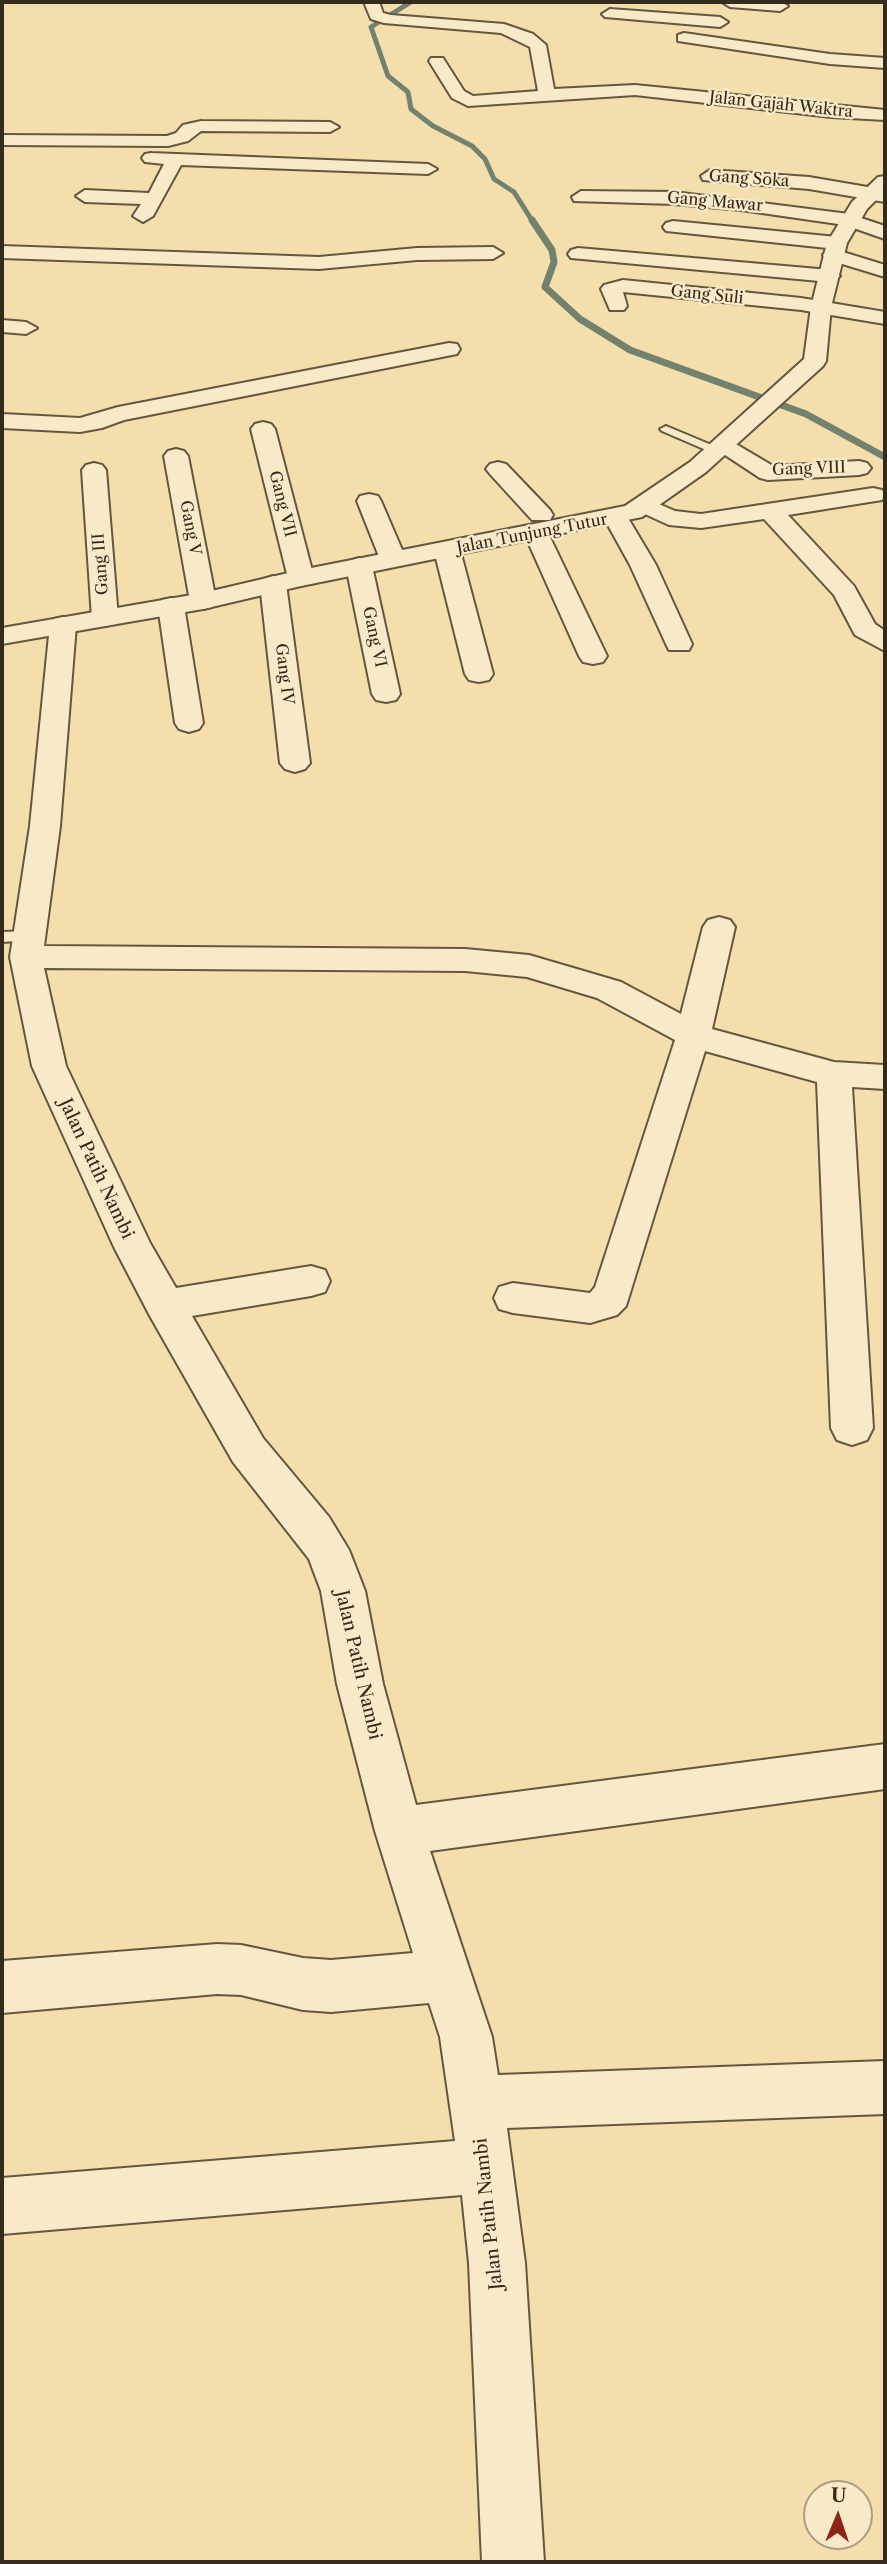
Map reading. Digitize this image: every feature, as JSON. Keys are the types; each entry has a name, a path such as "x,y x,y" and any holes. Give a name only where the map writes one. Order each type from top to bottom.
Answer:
{"street":[{"path":"372,2 376,16 390,20 477,25 504,29 527,37 538,45 547,95"},
{"path":"730,2 780,6"},
{"path":"610,14 686,10 736,23"},
{"path":"686,10 684,44 885,62"},
{"path":"437,61 458,94 468,101 494,102 547,95 635,90 673,75 677,93"},
{"name":"Jalan Gajah Waktra","path":"635,90 831,112 885,115"},
{"path":"2,140 168,141 182,137 189,129 201,127 330,127"},
{"path":"353,188 369,143"},
{"path":"2,155 428,169"},
{"path":"143,216 175,159"},
{"path":"275,186 281,164"},
{"name":"Gang Soka","path":"685,175 809,183 881,181"},
{"name":"Jalan Tunjung Tutur","path":"2,636 203,601 301,578 360,573 393,559 447,550 539,524 616,518 645,505 762,412 815,361 821,307 833,258 849,220 881,181"},
{"path":"85,196 154,199"},
{"name":"Gang Mawar","path":"581,197 710,200 849,220 885,233"},
{"path":"673,227 833,258 885,271"},
{"path":"2,252 307,262 417,254 493,253"},
{"path":"579,254 833,258"},
{"name":"Gang Suli","path":"617,306 611,289 623,286 821,307"},
{"path":"821,307 885,318"},
{"path":"2,326 26,328"},
{"path":"2,421 80,425 102,421 118,414 449,349"},
{"name":"Gang VII","path":"263,429 301,578"},
{"name":"Gang VIII","path":"720,447 768,472 859,468"},
{"name":"Gang V","path":"176,456 203,601"},
{"name":"Gang III","path":"84,621 98,510 94,470"},
{"path":"498,470 539,524 593,656"},
{"path":"645,505 669,518 701,521 873,495"},
{"path":"369,501 393,559"},
{"path":"771,511 845,592 864,629 885,643"},
{"path":"616,518 643,565 679,644"},
{"path":"447,550 479,674"},
{"name":"Gang VI","path":"360,573 386,694"},
{"name":"Gang IV","path":"273,584 295,763"},
{"path":"171,606 189,723"},
{"name":"Jalan Patih Nambi","path":"84,621 45,826 19,943 49,1066 123,1225 164,1305 214,1386 248,1450 298,1508 327,1550 343,1591 360,1684 400,1831 466,2037 486,2166 497,2263 513,2562"},
{"path":"513,1298 590,1308 603,1304 612,1295 693,1036 719,927"},
{"path":"19,943 465,960 528,966 609,990 639,1004 693,1036 834,1074 885,1077"},
{"path":"834,1074 852,1428"},
{"path":"164,1305 311,1281"},
{"path":"400,1831 885,1766"},
{"path":"2,1987 217,1969 241,1970 303,1984 331,1986 446,1976"},
{"path":"475,2103 885,2087"},
{"path":"2,2206 486,2166"}],"lane":[{"path":"666,429 720,447"}],"waterway":[{"path":"411,2 371,27 388,76 408,92 411,109 433,126 472,146 485,159 494,179 514,192 533,222"},
{"path":"532,220 552,250 554,262 545,287 580,319 630,350 806,414 885,457"}]}
